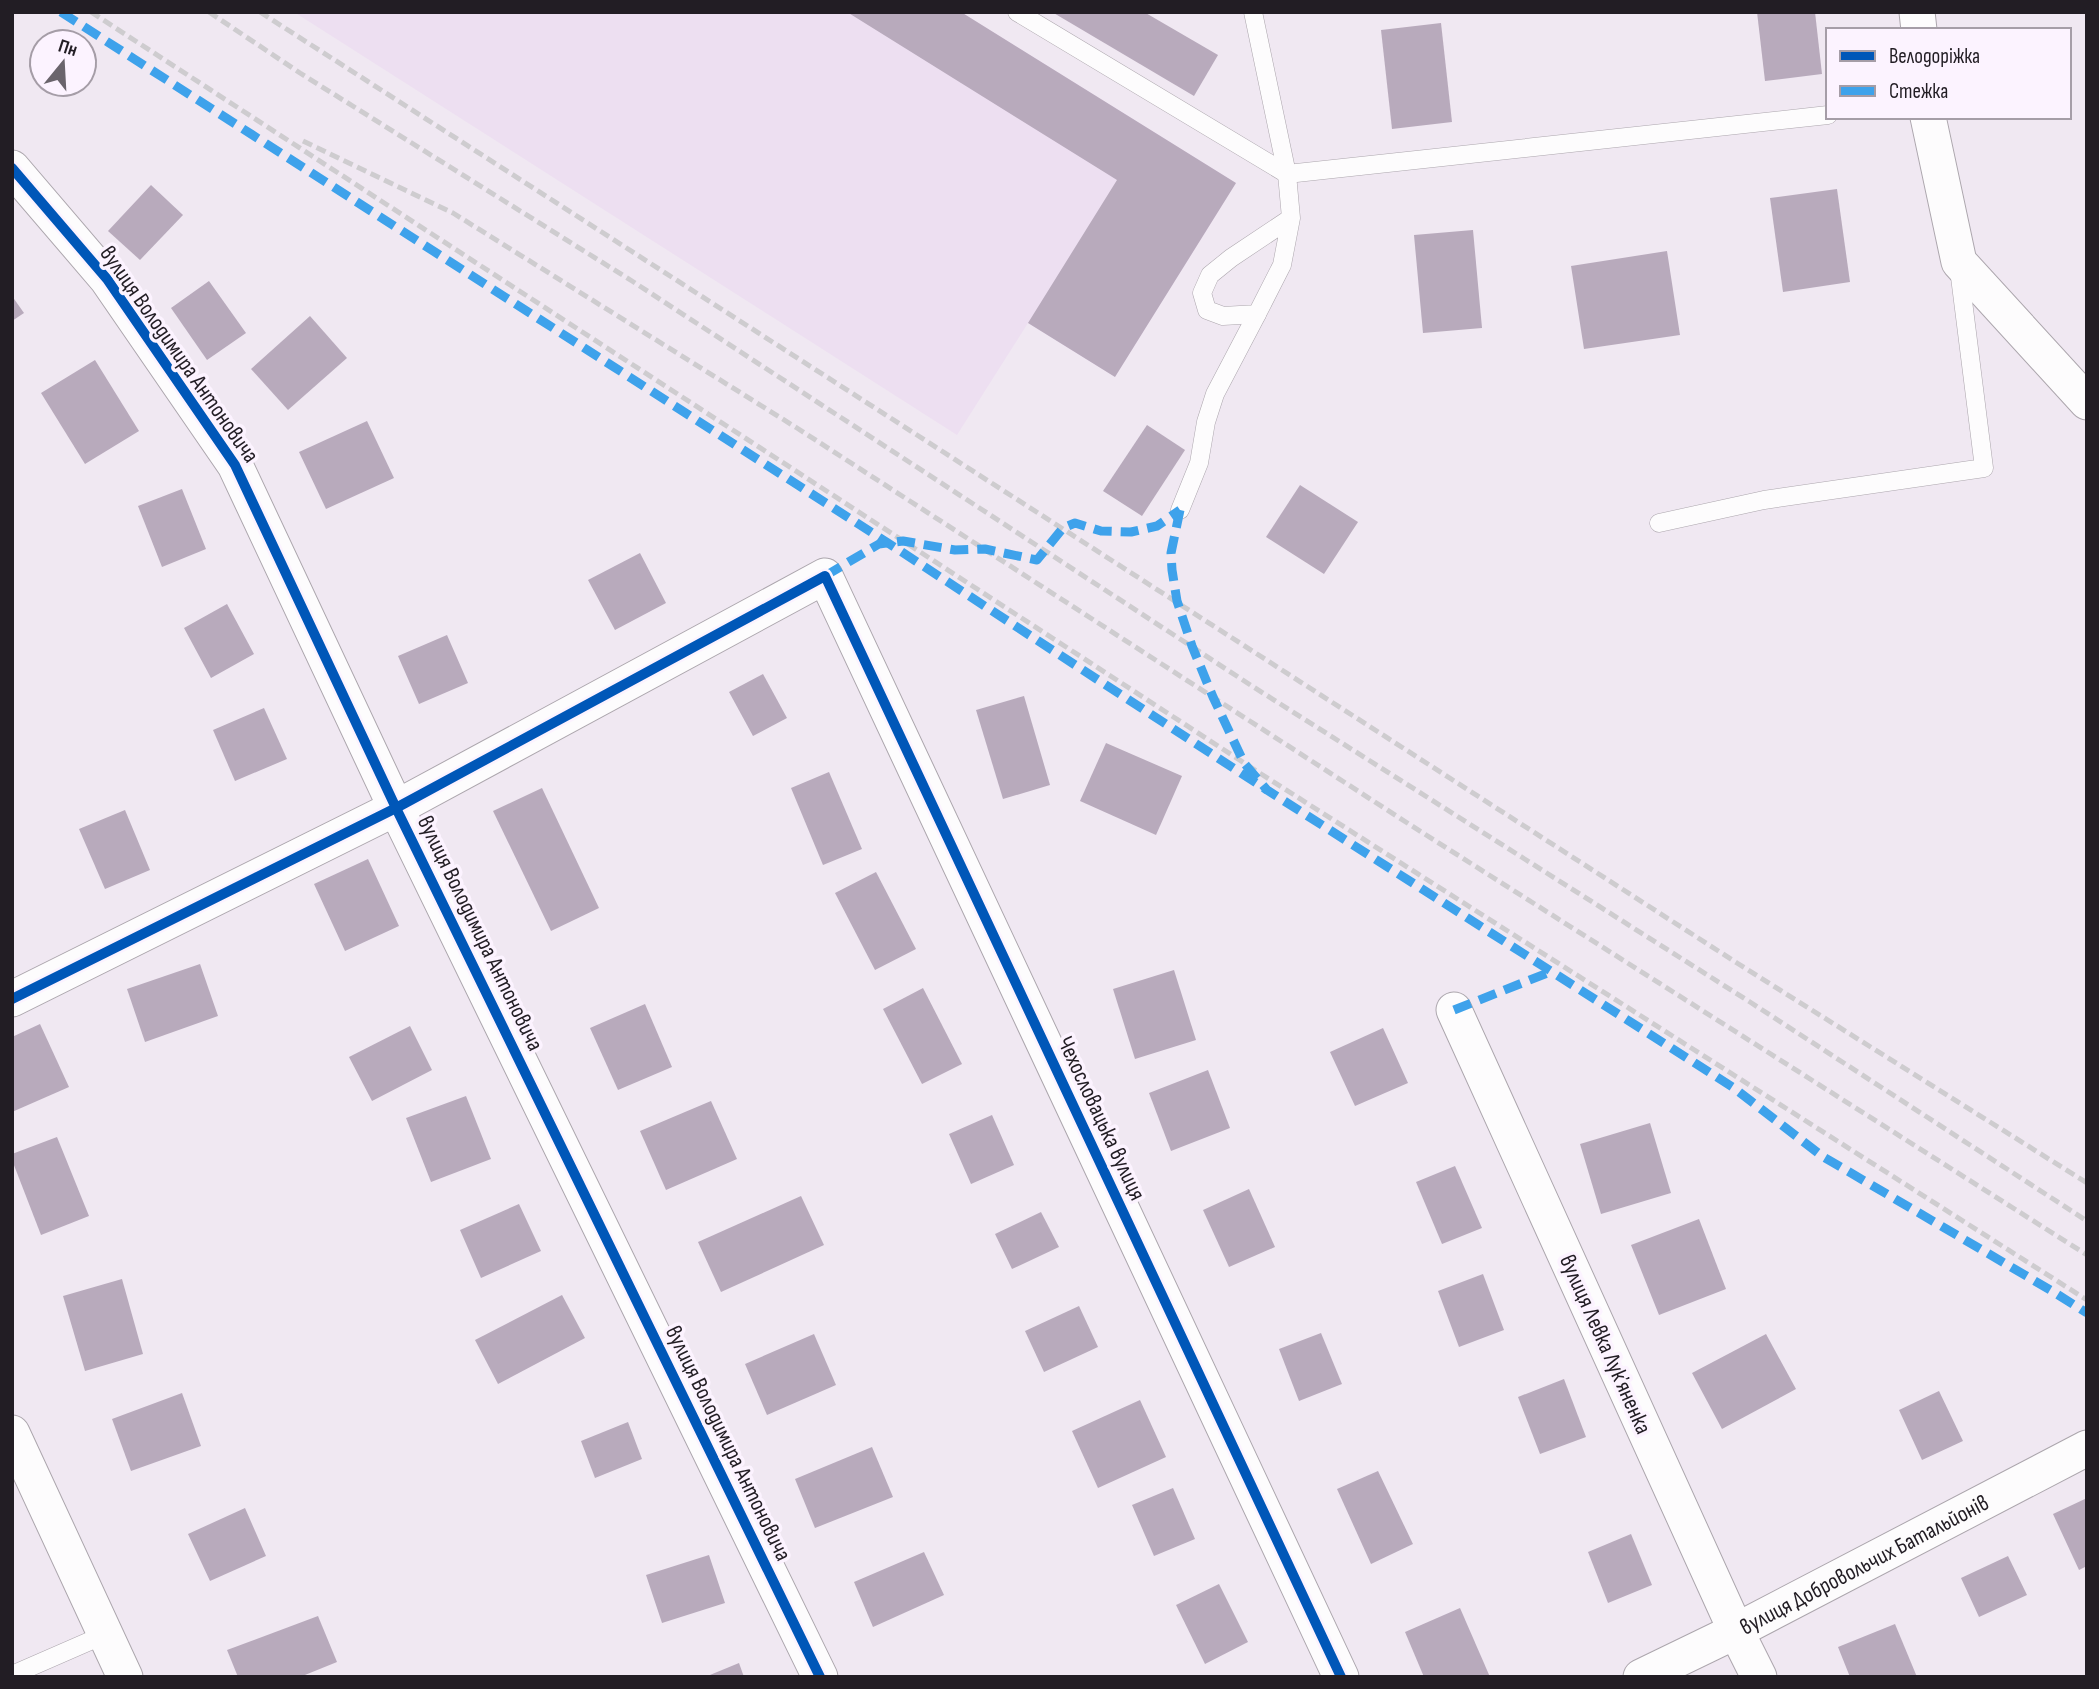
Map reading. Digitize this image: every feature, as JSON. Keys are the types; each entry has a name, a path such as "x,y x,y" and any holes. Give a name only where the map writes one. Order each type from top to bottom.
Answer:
{"street":[{"path":"1928,119 1958,262 2087,401"},
{"name":"вулиця Володимира Антоновича","path":"12,168 107,279 235,465 396,808 820,1677"},
{"name":"Чехословацька вулиця","path":"396,808 825,576 1341,1677"},
{"path":"12,999 396,808"},
{"name":"вулиця Левка Лукʼяненка","path":"1454,1010 1735,1631 1759,1677"},
{"path":"12,1433 20,1471 106,1634 125,1677"},
{"name":"вулиця Добровольчих Батальйонів","path":"1641,1677 2087,1448"}],"lane":[{"path":"1017,12 1287,174 1826,115"},
{"path":"1180,510 1199,463 1206,422 1215,394 1282,265 1291,218 1287,174 1253,12"},
{"path":"1257,314 1223,316 1207,310 1202,293 1210,275 1291,218"},
{"path":"1658,523 1764,500 1984,468 1958,262"},
{"path":"12,1675 106,1634"}],"shaded area":[{"path":"294,12 961,12 1236,183 1115,377 1028,323 957,435"}],"building":[{"path":"847,12 961,12 1236,183 1115,377 1028,323 1117,180"},
{"path":"1052,12 1144,12 1218,55 1194,96"},
{"path":"1757,12 1815,12 1822,74 1765,81"},
{"path":"1441,23 1452,122 1392,129 1381,30"},
{"path":"151,185 183,215 140,260 108,231"},
{"path":"1837,189 1850,282 1783,292 1770,198"},
{"path":"1473,230 1482,328 1423,333 1414,235"},
{"path":"1667,251 1680,335 1584,349 1571,266"},
{"path":"209,281 246,333 207,360 171,308"},
{"path":"12,296 24,313 12,321"},
{"path":"310,316 347,358 288,410 251,369"},
{"path":"95,360 139,431 85,464 41,393"},
{"path":"367,421 394,478 326,509 299,452"},
{"path":"1147,425 1185,450 1142,516 1103,491"},
{"path":"1300,485 1358,522 1324,574 1266,537"},
{"path":"182,489 206,549 162,567 138,506"},
{"path":"640,553 666,603 615,630 588,580"},
{"path":"227,604 254,654 211,678 184,628"},
{"path":"447,635 468,683 419,704 398,656"},
{"path":"763,674 787,718 753,736 729,692"},
{"path":"1024,696 1050,785 1003,799 976,710"},
{"path":"264,708 287,759 235,781 213,730"},
{"path":"1106,743 1182,776 1156,835 1080,801"},
{"path":"829,772 862,849 823,865 791,788"},
{"path":"542,788 599,908 551,931 493,811"},
{"path":"125,810 150,870 105,889 79,829"},
{"path":"368,859 399,926 345,951 314,884"},
{"path":"876,872 916,949 875,970 835,893"},
{"path":"200,964 218,1016 145,1042 127,989"},
{"path":"1174,970 1196,1040 1135,1059 1113,989"},
{"path":"923,988 962,1064 922,1084 883,1009"},
{"path":"645,1004 672,1067 618,1090 590,1028"},
{"path":"40,1024 69,1087 12,1112 12,1037"},
{"path":"410,1026 432,1070 372,1101 349,1057"},
{"path":"1383,1028 1408,1083 1355,1106 1330,1052"},
{"path":"1208,1070 1230,1128 1171,1151 1149,1093"},
{"path":"466,1096 491,1159 431,1182 406,1118"},
{"path":"711,1101 737,1159 666,1190 640,1131"},
{"path":"992,1115 1014,1165 971,1184 949,1134"},
{"path":"1650,1123 1671,1193 1601,1214 1580,1144"},
{"path":"57,1137 89,1216 41,1235 12,1154"},
{"path":"1455,1166 1482,1228 1442,1244 1416,1182"},
{"path":"1249,1189 1275,1247 1229,1267 1203,1210"},
{"path":"801,1196 824,1245 721,1292 698,1242"},
{"path":"519,1204 541,1251 481,1278 460,1230"},
{"path":"1041,1212 1059,1247 1012,1269 995,1234"},
{"path":"1699,1219 1726,1289 1659,1315 1631,1245"},
{"path":"1483,1274 1504,1330 1459,1347 1438,1291"},
{"path":"122,1279 143,1354 85,1371 63,1296"},
{"path":"562,1295 585,1338 498,1384 475,1340"},
{"path":"1079,1306 1098,1347 1044,1372 1025,1331"},
{"path":"1321,1333 1342,1384 1299,1401 1279,1349"},
{"path":"814,1334 836,1385 767,1415 745,1364"},
{"path":"1766,1334 1796,1389 1722,1429 1692,1373"},
{"path":"1564,1379 1586,1437 1540,1454 1518,1397"},
{"path":"1939,1391 1963,1441 1922,1460 1899,1410"},
{"path":"182,1393 201,1446 131,1471 112,1419"},
{"path":"1140,1400 1166,1457 1098,1488 1072,1431"},
{"path":"628,1422 642,1459 595,1478 581,1441"},
{"path":"872,1447 893,1497 815,1528 795,1479"},
{"path":"1378,1471 1413,1544 1371,1564 1337,1489"},
{"path":"1173,1488 1195,1539 1154,1556 1132,1505"},
{"path":"2087,1498 2087,1566 2079,1570 2053,1514"},
{"path":"245,1508 266,1556 210,1581 188,1534"},
{"path":"1631,1534 1652,1585 1608,1603 1588,1552"},
{"path":"924,1552 944,1595 873,1627 854,1582"},
{"path":"709,1555 725,1603 662,1623 646,1575"},
{"path":"2008,1556 2027,1595 1979,1617 1961,1578"},
{"path":"1219,1584 1248,1642 1205,1664 1176,1605"},
{"path":"1460,1608 1490,1677 1424,1677 1405,1632"},
{"path":"318,1616 337,1662 300,1677 238,1677 227,1650"},
{"path":"1895,1624 1917,1677 1850,1677 1838,1647"},
{"path":"739,1663 744,1677 705,1677"}],"railway":[{"path":"91,12 1258,772 2087,1300"},
{"path":"209,12 300,73 632,281 1252,686 1750,1002 2087,1221"},
{"path":"260,12 1737,963 2087,1183"},
{"path":"303,141 453,213 797,428 1412,826 2087,1255"}],"marked path":[{"path":"61,12 888,543 1267,790"},
{"path":"1180,510 1171,553 1177,601 1213,697 1244,763 1267,790 1734,1088 1822,1156 2087,1313"},
{"path":"825,576 879,544 903,541 955,550 985,549 1037,560 1063,528 1075,523 1101,531 1131,532 1157,526 1180,510"},
{"path":"1454,1010 1550,972"}],"cycle path":[{"path":"12,168 107,279 235,465 396,808 820,1677"},
{"path":"12,999 396,808 825,576 1341,1677"}]}
